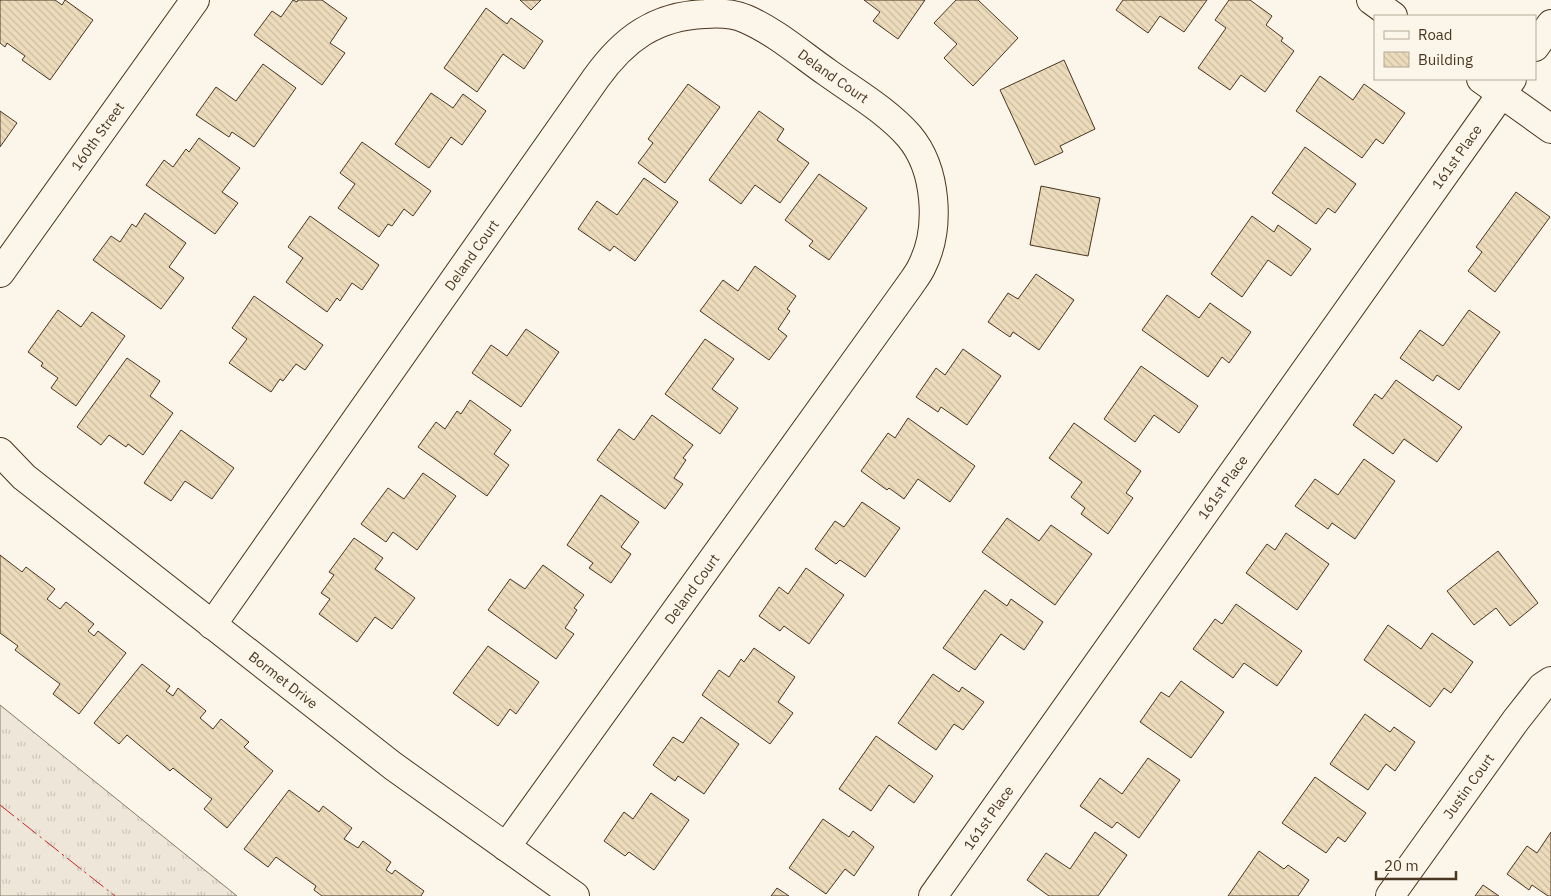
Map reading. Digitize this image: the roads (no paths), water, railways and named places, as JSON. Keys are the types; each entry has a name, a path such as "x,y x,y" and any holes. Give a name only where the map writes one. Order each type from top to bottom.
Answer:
{"street":[{"name":"160th Street","path":"0,273 195,0"},
{"path":"1371,0 1392,15"},
{"name":"Deland Court","path":"212,625 590,86 610,59 633,37 659,22 688,14 717,13 744,18 767,30 892,119 910,137 922,156 930,179 934,203 931,236 922,265 910,285 506,847"},
{"path":"1536,45 1551,24"},
{"path":"1498,84 1551,129"},
{"name":"161st Place","path":"933,896 1498,84"},
{"name":"Bormet Drive","path":"0,452 24,477 393,766 575,896"},
{"name":"Justin Court","path":"1390,896 1520,714 1542,687 1551,681"}]}
